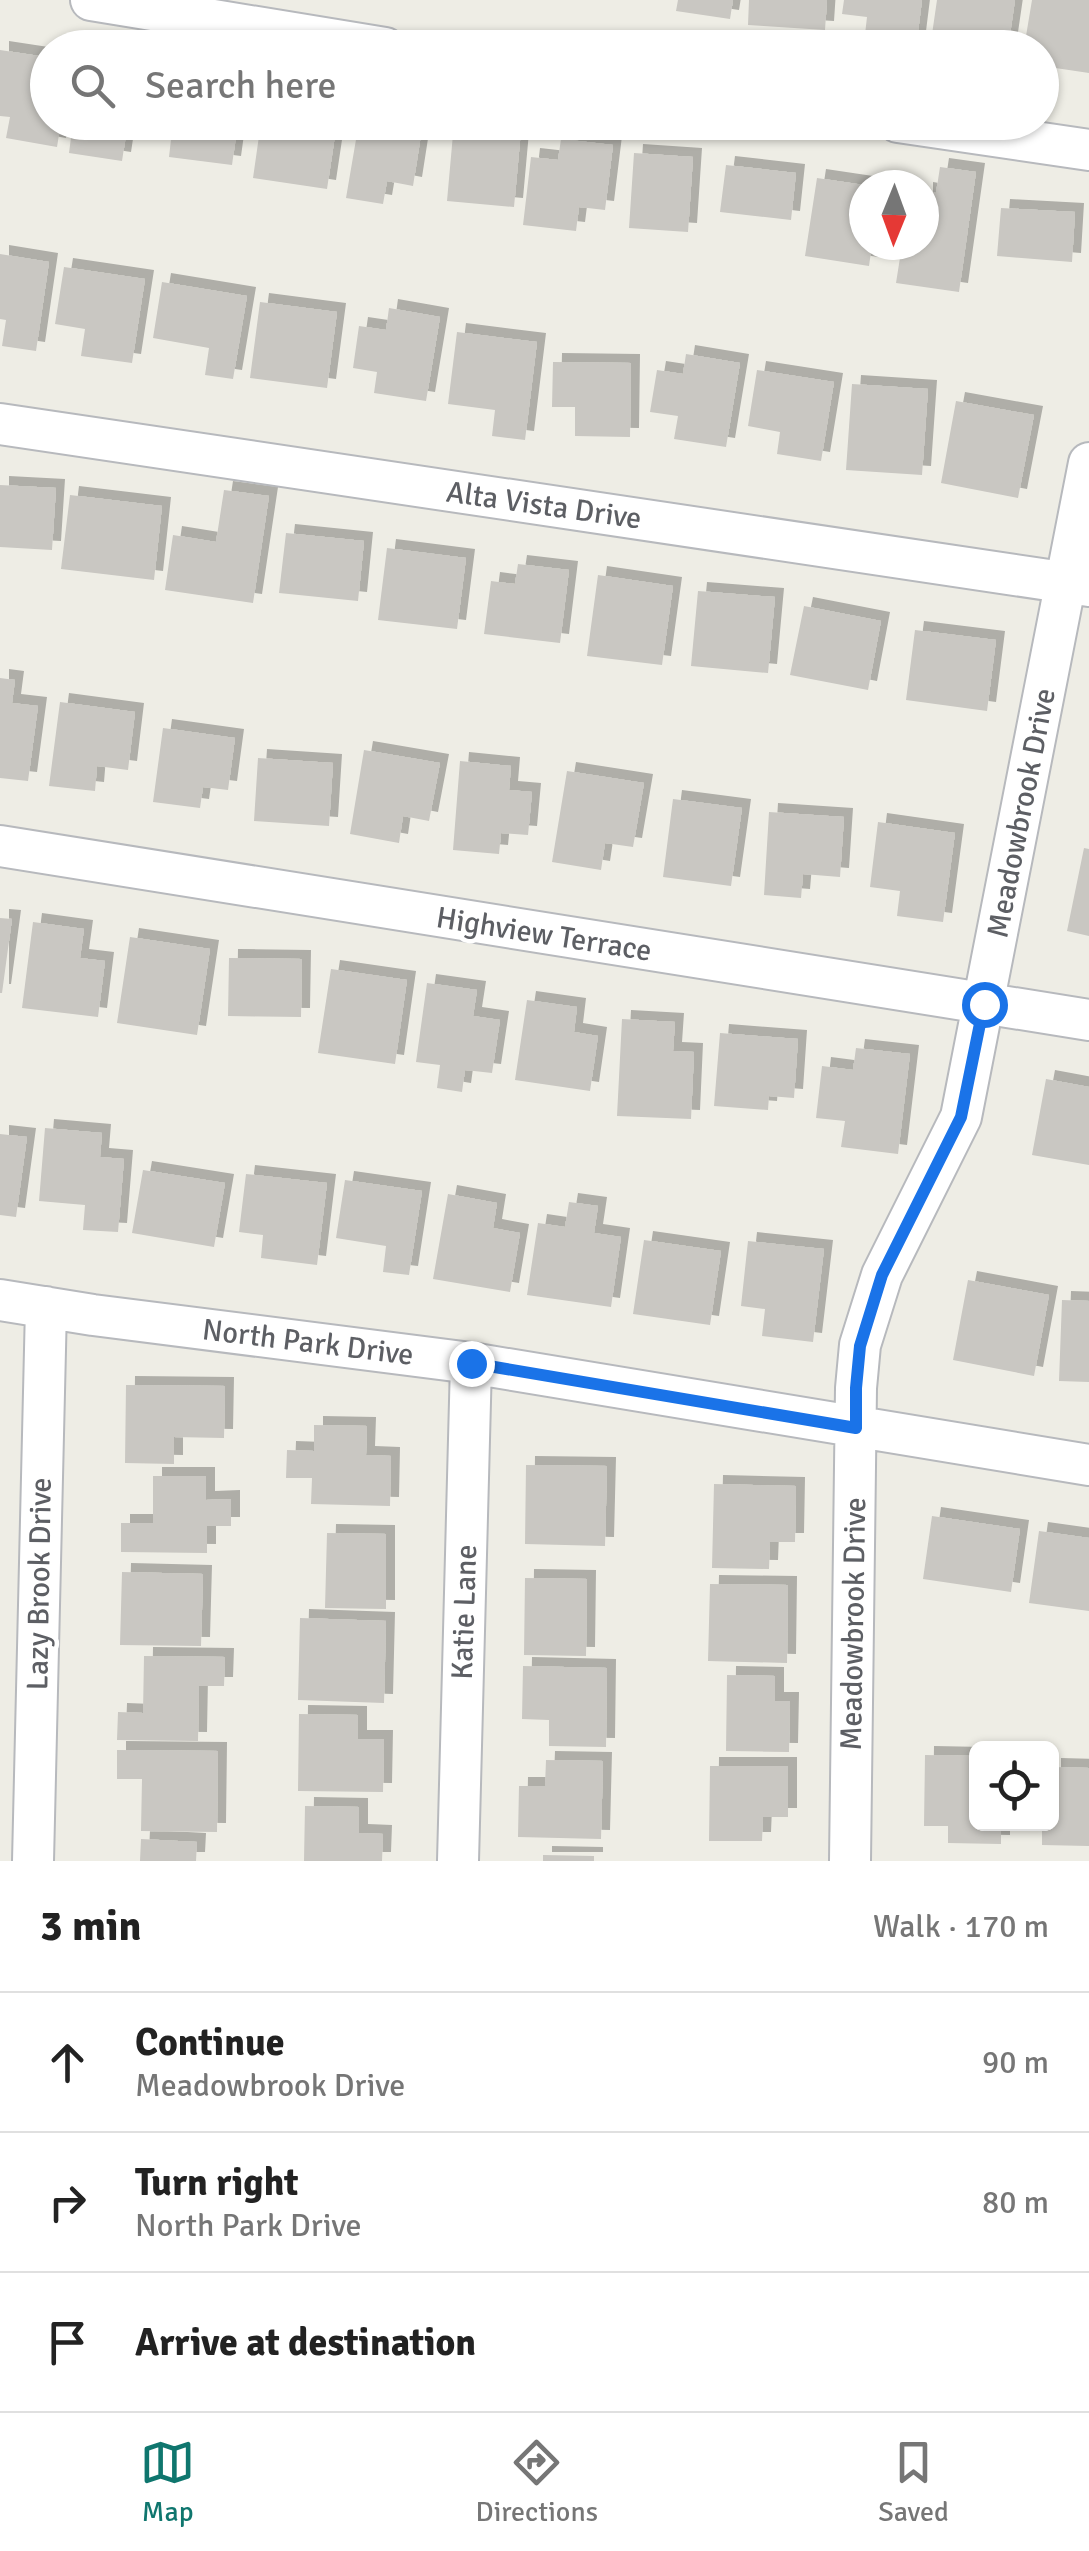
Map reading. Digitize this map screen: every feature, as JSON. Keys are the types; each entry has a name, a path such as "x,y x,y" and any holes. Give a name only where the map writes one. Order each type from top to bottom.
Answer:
{"street":[{"path":"91,0 275,30"},
{"path":"1021,140 1089,150"},
{"name":"Alta Vista Drive","path":"0,424 1077,584"},
{"name":"Meadowbrook Drive","path":"850,1861 856,1388 860,1346 882,1275 961,1117 1077,584 1089,463"},
{"name":"Highview Terrace","path":"0,846 1089,1020"},
{"name":"North Park Drive","path":"0,1300 471,1363 1089,1464"},
{"name":"Lazy Brook Drive","path":"33,1861 46,1307"},
{"name":"Katie Lane","path":"458,1861 471,1363"}],"building":[{"path":"678,0 733,0 730,19 676,11"},
{"path":"749,0 827,0 825,30 748,25"},
{"path":"844,0 922,0 918,30 866,30 867,17 842,14"},
{"path":"937,0 1015,0 1011,30 933,30"},
{"path":"1032,0 1089,0 1089,73 1059,69 1059,30 1027,30"},
{"path":"0,50 30,55 30,140 58,140 57,147 6,138 10,117 0,116"},
{"path":"71,140 125,140 122,161 69,153"},
{"path":"171,140 235,140 232,165 169,157"},
{"path":"258,140 334,140 327,189 253,178"},
{"path":"356,140 420,140 413,186 387,181 383,204 346,198"},
{"path":"452,140 520,140 514,207 447,201"},
{"path":"561,140 613,145 605,210 579,207 576,231 523,225 531,157 558,160"},
{"path":"634,153 693,157 688,232 629,228"},
{"path":"726,165 796,173 791,220 720,212"},
{"path":"940,167 976,172 959,292 896,283 900,260 939,260"},
{"path":"817,178 849,183 849,260 870,260 869,266 805,256"},
{"path":"1001,208 1075,212 1072,262 997,256"},
{"path":"0,254 49,262 36,351 2,346 6,320 0,319"},
{"path":"64,267 145,279 132,363 81,356 85,329 55,324"},
{"path":"162,282 247,296 233,379 205,375 209,348 153,338"},
{"path":"260,302 337,312 327,388 250,378"},
{"path":"389,308 440,317 426,401 374,393 377,372 353,368 359,326 386,330"},
{"path":"457,332 537,342 525,440 492,436 495,410 448,404"},
{"path":"686,354 740,363 726,447 674,439 678,416 650,412 657,370 683,374"},
{"path":"553,362 631,363 630,437 575,436 575,407 552,407"},
{"path":"757,370 834,382 821,461 777,454 780,432 748,426"},
{"path":"852,384 928,389 922,475 846,470"},
{"path":"956,401 1034,415 1018,498 941,483"},
{"path":"0,485 56,488 52,550 0,547"},
{"path":"224,490 269,496 253,603 165,590 173,535 216,542"},
{"path":"70,495 162,506 154,580 61,569"},
{"path":"286,533 364,541 358,601 279,593"},
{"path":"387,548 466,558 457,629 378,620"},
{"path":"518,564 569,570 560,643 484,634 491,581 515,584"},
{"path":"598,575 673,586 662,665 587,656"},
{"path":"698,591 775,597 768,673 691,666"},
{"path":"804,606 881,621 868,690 790,675"},
{"path":"915,630 996,640 987,711 906,700"},
{"path":"0,678 15,680 12,703 38,706 28,781 0,778"},
{"path":"60,702 135,712 128,770 97,766 95,791 49,786"},
{"path":"163,728 235,738 228,790 203,787 200,808 153,802"},
{"path":"364,750 440,763 429,821 403,816 399,843 350,834"},
{"path":"258,758 333,763 329,826 254,821"},
{"path":"460,761 511,766 509,790 532,792 528,835 501,833 499,854 453,850"},
{"path":"567,771 644,783 633,847 605,843 601,870 552,862"},
{"path":"673,799 742,808 731,886 663,877"},
{"path":"769,812 844,817 840,877 803,874 801,898 764,895"},
{"path":"878,822 955,833 943,922 897,916 900,891 870,887"},
{"path":"1084,848 1089,849 1089,936 1067,931"},
{"path":"0,918 12,919 2,993 0,993"},
{"path":"33,922 84,929 80,958 105,961 98,1017 22,1008"},
{"path":"130,937 210,949 197,1035 117,1023"},
{"path":"229,958 302,959 301,1017 228,1016"},
{"path":"331,969 407,980 395,1064 318,1053"},
{"path":"427,983 477,990 473,1016 500,1020 492,1073 465,1070 462,1092 437,1088 440,1065 416,1062"},
{"path":"527,1000 577,1007 574,1032 598,1036 590,1091 515,1080"},
{"path":"622,1019 675,1022 673,1051 694,1052 691,1119 617,1116"},
{"path":"720,1033 798,1039 794,1098 769,1096 768,1110 714,1106"},
{"path":"856,1048 910,1054 898,1154 841,1147 845,1121 816,1118 822,1066 853,1070"},
{"path":"1046,1079 1089,1087 1089,1165 1032,1155"},
{"path":"45,1128 102,1133 100,1157 124,1159 118,1232 83,1230 85,1205 39,1201"},
{"path":"0,1134 27,1137 16,1217 0,1215"},
{"path":"143,1170 225,1183 214,1247 132,1233"},
{"path":"246,1174 327,1183 317,1265 261,1258 263,1235 239,1232"},
{"path":"345,1180 422,1191 409,1275 383,1272 386,1246 336,1238"},
{"path":"448,1194 497,1203 493,1228 520,1233 510,1292 433,1279"},
{"path":"569,1202 598,1206 594,1233 621,1237 611,1307 527,1295 538,1223 565,1227"},
{"path":"644,1240 721,1251 710,1325 633,1314"},
{"path":"748,1241 824,1249 813,1342 762,1336 765,1309 741,1306"},
{"path":"968,1280 1049,1295 1034,1376 953,1360"},
{"path":"1062,1300 1089,1301 1089,1382 1059,1381"},
{"path":"126,1385 225,1386 224,1438 174,1437 174,1464 125,1463"},
{"path":"314,1425 367,1426 366,1455 391,1456 390,1506 311,1504 312,1478 286,1478 287,1450 314,1451"},
{"path":"526,1465 607,1466 605,1546 525,1544"},
{"path":"153,1476 206,1476 206,1500 231,1499 231,1526 207,1526 207,1553 121,1552 121,1523 153,1523"},
{"path":"714,1484 796,1486 795,1542 770,1542 769,1569 712,1568"},
{"path":"932,1516 1020,1529 1011,1592 923,1579"},
{"path":"1039,1531 1089,1538 1089,1611 1029,1603"},
{"path":"327,1533 386,1534 386,1609 325,1608"},
{"path":"122,1572 203,1574 201,1646 120,1645"},
{"path":"525,1578 587,1579 586,1656 524,1655"},
{"path":"710,1584 788,1585 787,1663 708,1661"},
{"path":"300,1618 386,1621 384,1703 298,1700"},
{"path":"144,1656 225,1657 224,1686 199,1686 198,1741 117,1740 118,1712 143,1713"},
{"path":"523,1666 607,1668 606,1747 549,1746 549,1720 522,1719"},
{"path":"727,1675 775,1676 775,1701 790,1701 789,1752 726,1751"},
{"path":"299,1714 358,1715 358,1739 384,1739 383,1792 298,1791"},
{"path":"117,1750 218,1751 217,1832 141,1831 142,1779 117,1779"},
{"path":"925,1755 969,1756 969,1831 1001,1831 1001,1844 948,1843 948,1826 924,1826"},
{"path":"546,1760 603,1761 601,1839 518,1837 519,1786 545,1786"},
{"path":"710,1766 788,1766 788,1817 763,1817 762,1841 709,1841"},
{"path":"1059,1767 1089,1768 1089,1846 1042,1845 1042,1831 1059,1831"},
{"path":"305,1806 359,1807 359,1833 383,1834 382,1861 304,1861"},
{"path":"141,1839 197,1842 196,1861 140,1861"},
{"path":"543,1855 594,1856 594,1861 543,1861"}],"route":[{"path":"471,1363 856,1428 860,1346 882,1275 961,1117 984,1004"}]}
